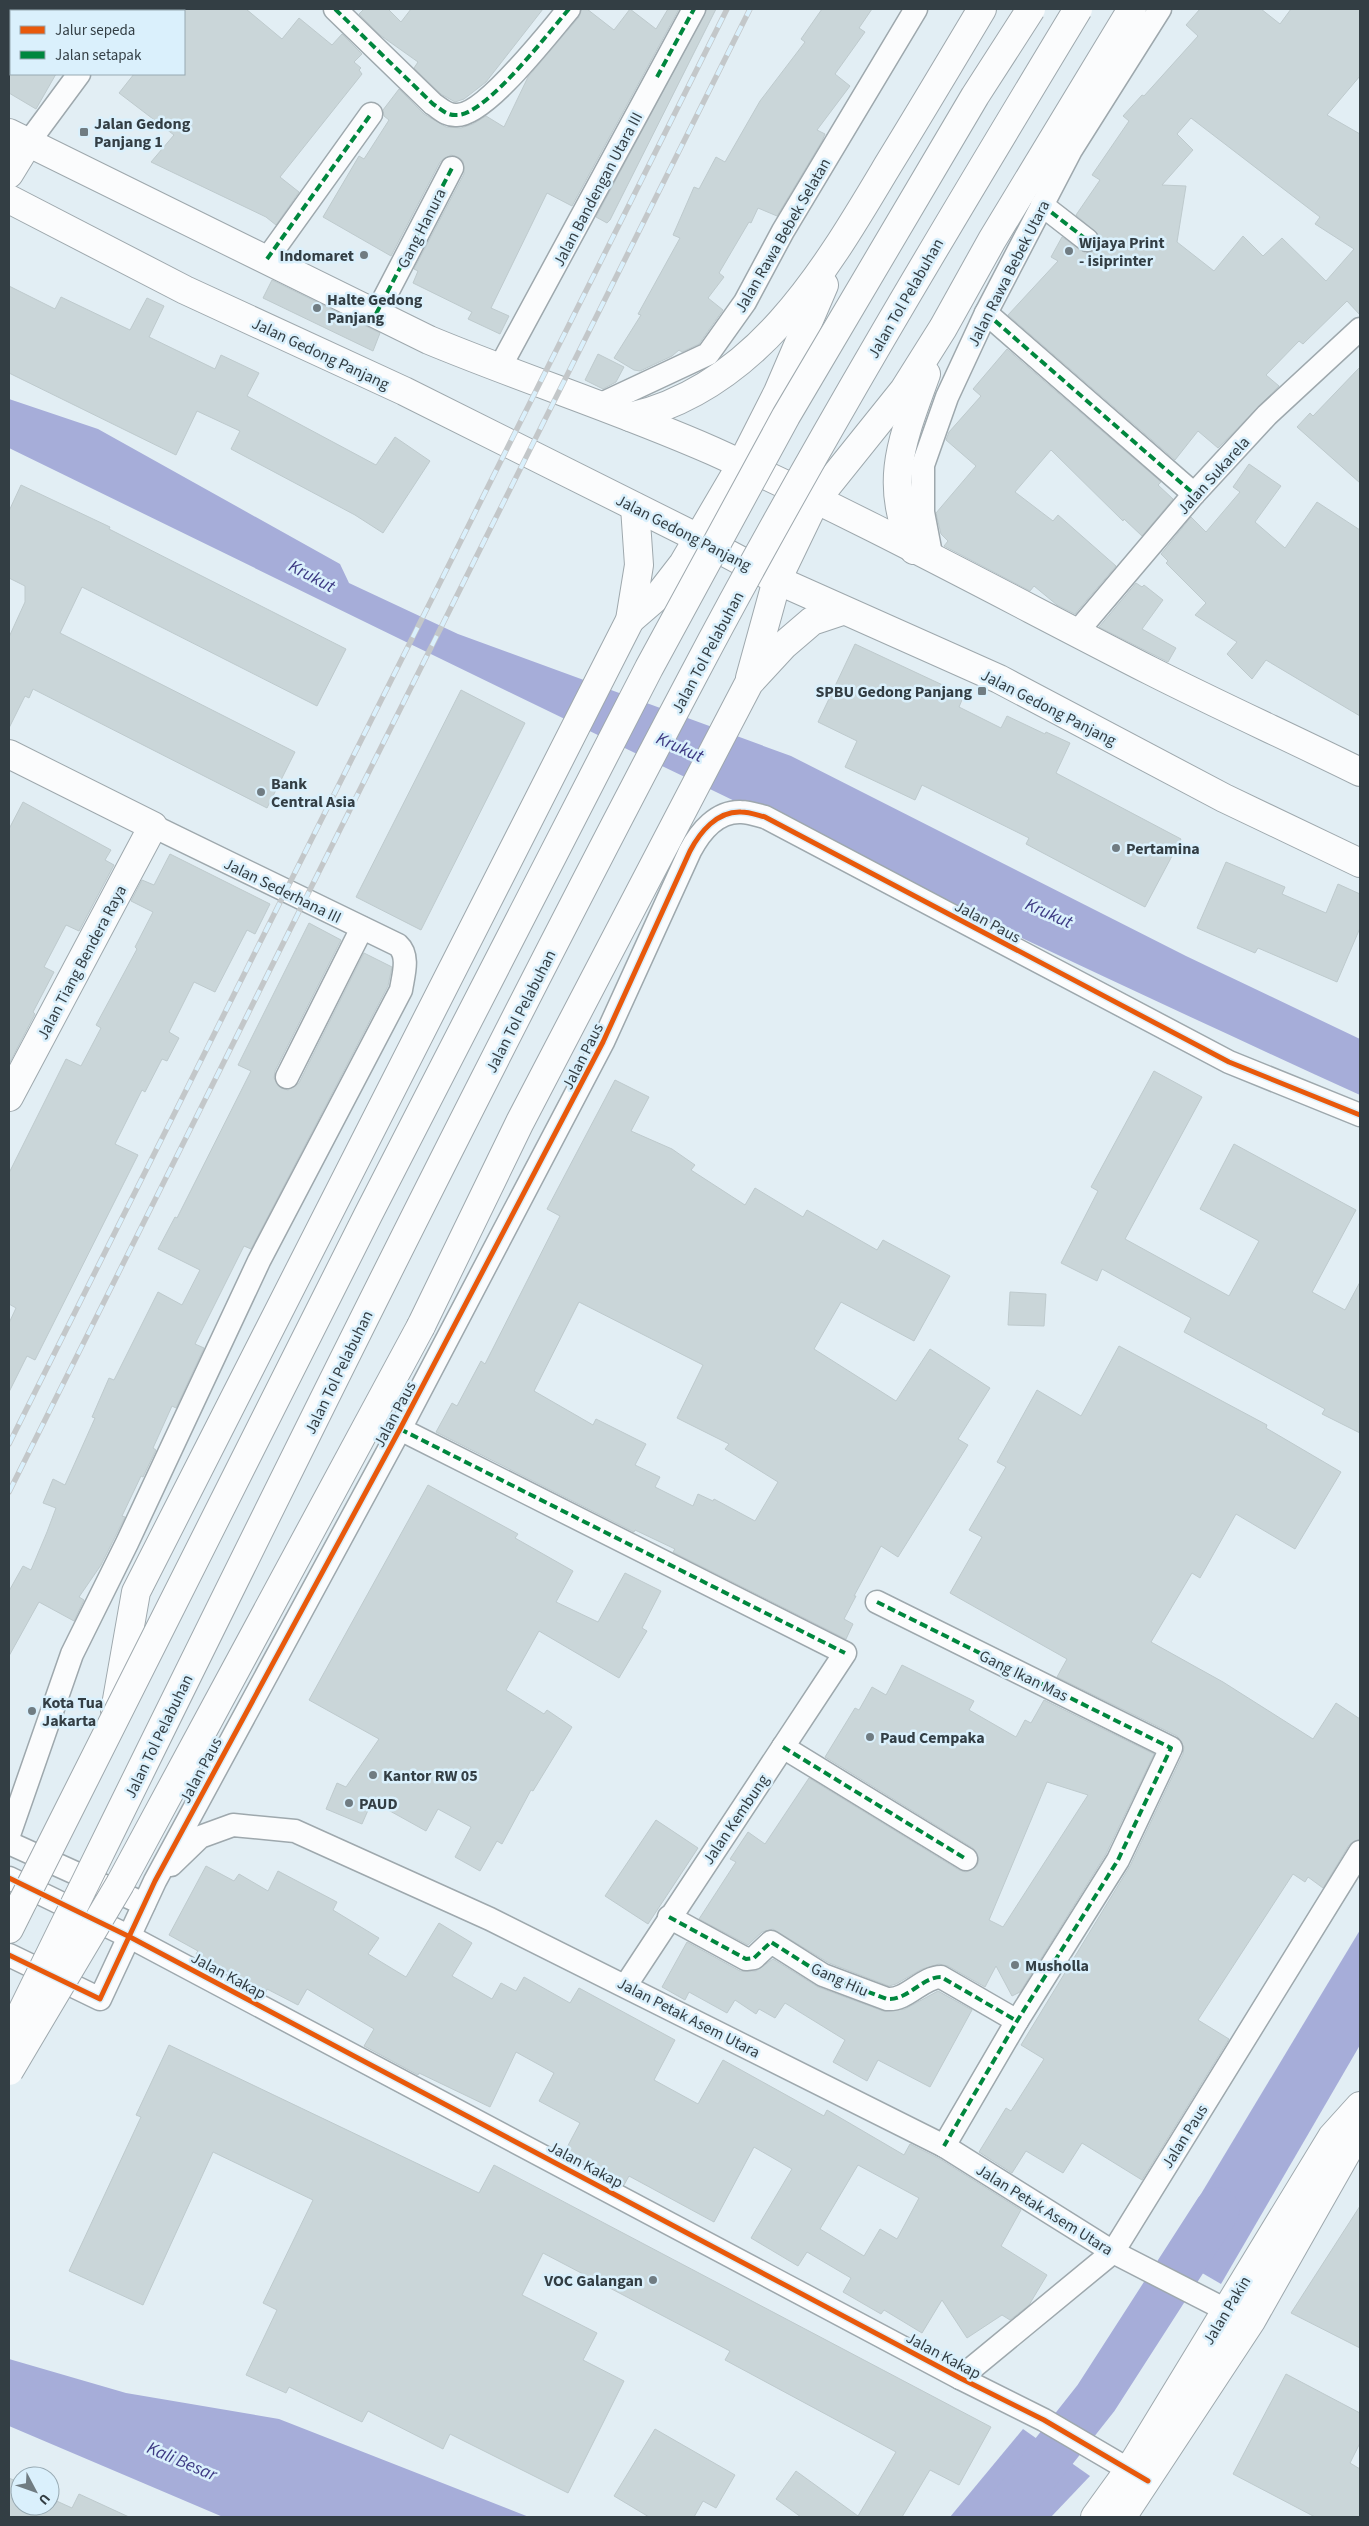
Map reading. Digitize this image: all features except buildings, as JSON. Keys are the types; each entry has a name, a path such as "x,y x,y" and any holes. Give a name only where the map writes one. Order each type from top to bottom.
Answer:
{"main road":[{"path":"630,417 656,411 683,400 714,381 785,320 840,246 982,9"},
{"path":"9,1929 368,1215 648,668 786,416 975,96 1031,9"},
{"name":"Jalan Tol Pelabuhan","path":"9,2038 404,1238 694,674 910,286 1078,9"},
{"path":"9,2071 120,1884 421,1326 520,1122 745,690 777,580 815,501 898,398 943,328 992,240 1125,18"},
{"path":"9,174 18,138 430,340 499,369 630,417 741,465 923,554 1152,672 1360,772"},
{"name":"Jalan Gedong Panjang","path":"9,200 186,290 404,391 698,538 777,580 842,611 999,679 1224,798 1360,863"},
{"path":"626,627 659,595 683,564 741,465 778,392 840,246"},
{"path":"923,554 901,516 897,467 905,434 943,328"},
{"path":"113,1720 136,1592 626,627 639,565 635,507"},
{"path":"745,690 784,644 812,621 842,611"},
{"path":"9,754 153,826"},
{"name":"Jalan Tiang Bendera Raya","path":"9,1097 153,826"},
{"name":"Jalan Pakin","path":"1122,2517 1132,2472 1219,2307 1332,2137 1360,2106"},
{"name":"Jalan Pakin","path":"1095,2517 1251,2321 1348,2150 1360,2120"}],"street":[{"path":"335,9 433,104 448,115 459,116 501,89 569,9"},
{"name":"Jalan Bandengan Utara III","path":"499,369 694,9"},
{"name":"Jalan Rawa Bebek Selatan","path":"598,406 708,354 745,302 782,231 916,9"},
{"name":"Jalan Rawa Bebek Utara","path":"923,554 923,465 947,397 986,313 1072,150 1160,9"},
{"path":"18,138 78,75"},
{"path":"267,259 371,114"},
{"name":"Gang Hanura","path":"376,314 452,168"},
{"path":"1042,205 1087,240"},
{"path":"986,313 1194,494"},
{"name":"Jalan Sukarela","path":"1077,632 1194,494 1267,415 1360,329"},
{"name":"Jalan Paus","path":"9,1955 100,1999 155,1882 400,1429 604,1042 690,851 701,832 720,818 740,812 765,817 1229,1062 1360,1115"},
{"name":"Jalan Sederhana III","path":"9,1835 72,1654 136,1526 259,1261 401,990 405,959 402,948 398,945 153,826"},
{"path":"287,1077 362,928"},
{"name":"Jalan Kembung","path":"400,1429 845,1653 669,1917 626,1985"},
{"name":"Gang Ikan Mas","path":"878,1602 1171,1748 1118,1860 1017,2021"},
{"path":"783,1747 966,1859"},
{"name":"Jalan Petak Asem Utara","path":"155,1882 200,1837 233,1825 295,1831 490,1919 626,1985 944,2146 1113,2252 1219,2307"},
{"path":"9,1843 144,1904"},
{"name":"Jalan Paus","path":"960,2378 1113,2252 1360,1852"},
{"name":"Jalan Kakap","path":"9,1878 130,1937 960,2378 1044,2420 1132,2472"},
{"name":"Gang Hiu","path":"669,1917 746,1959 754,1958 772,1942 823,1975 887,1999 897,1998 931,1979 941,1977 1017,2021"},
{"path":"944,2146 1017,2021"}],"water":[{"name":"Krukut","path":"9,399 98,429 340,564 349,583 458,634 791,756 1186,956 1360,1039 1360,1095 851,857 9,448"},
{"path":"1360,1930 1360,2045 1221,2284 1166,2252"},
{"name":"Kali Besar","path":"9,2359 126,2393 279,2419 529,2517 223,2517 9,2426"},
{"path":"1023,2429 1090,2476 1051,2517 950,2517"}],"waterway":[{"path":"1002,2517 1096,2398 1217,2210"}],"railway":[{"path":"9,1444 727,9"},
{"path":"9,1492 750,9"}],"marked path":[{"path":"335,9 433,104 444,112 453,115 469,111 484,102 500,88 569,9"},
{"path":"657,77 694,9"},
{"path":"267,259 371,114"},
{"path":"376,314 452,168"},
{"path":"1042,205 1087,240"},
{"path":"986,313 1194,494"},
{"path":"400,1429 845,1653"},
{"path":"877,1602 1171,1748 1118,1860 1017,2021 944,2146"},
{"path":"783,1747 966,1859"},
{"path":"669,1917 746,1959 754,1958 771,1942 823,1975 887,1999 894,1999 927,1981 941,1977 1017,2021"}],"cycle path":[{"path":"9,1955 100,1999 155,1881 400,1429 603,1042 690,851 704,830 717,819 724,815 741,812 765,817 1229,1062 1360,1115"},
{"path":"9,1878 130,1937 960,2378 1044,2420 1148,2481"}],"place":[{"name":"Jalan Gedong Panjang 1","path":"84,132"},
{"name":"Wijaya Print - isiprinter","path":"1069,251"},
{"name":"Indomaret","path":"364,255"},
{"name":"Halte Gedong Panjang","path":"317,308"},
{"name":"SPBU Gedong Panjang","path":"982,691"},
{"name":"Bank Central Asia","path":"261,792"},
{"name":"Pertamina","path":"1116,848"},
{"name":"Kota Tua Jakarta","path":"32,1711"},
{"name":"Paud Cempaka","path":"870,1737"},
{"name":"Kantor RW 05","path":"373,1775"},
{"name":"PAUD","path":"349,1803"},
{"name":"Musholla","path":"1015,1965"},
{"name":"VOC Galangan","path":"653,2280"}]}
